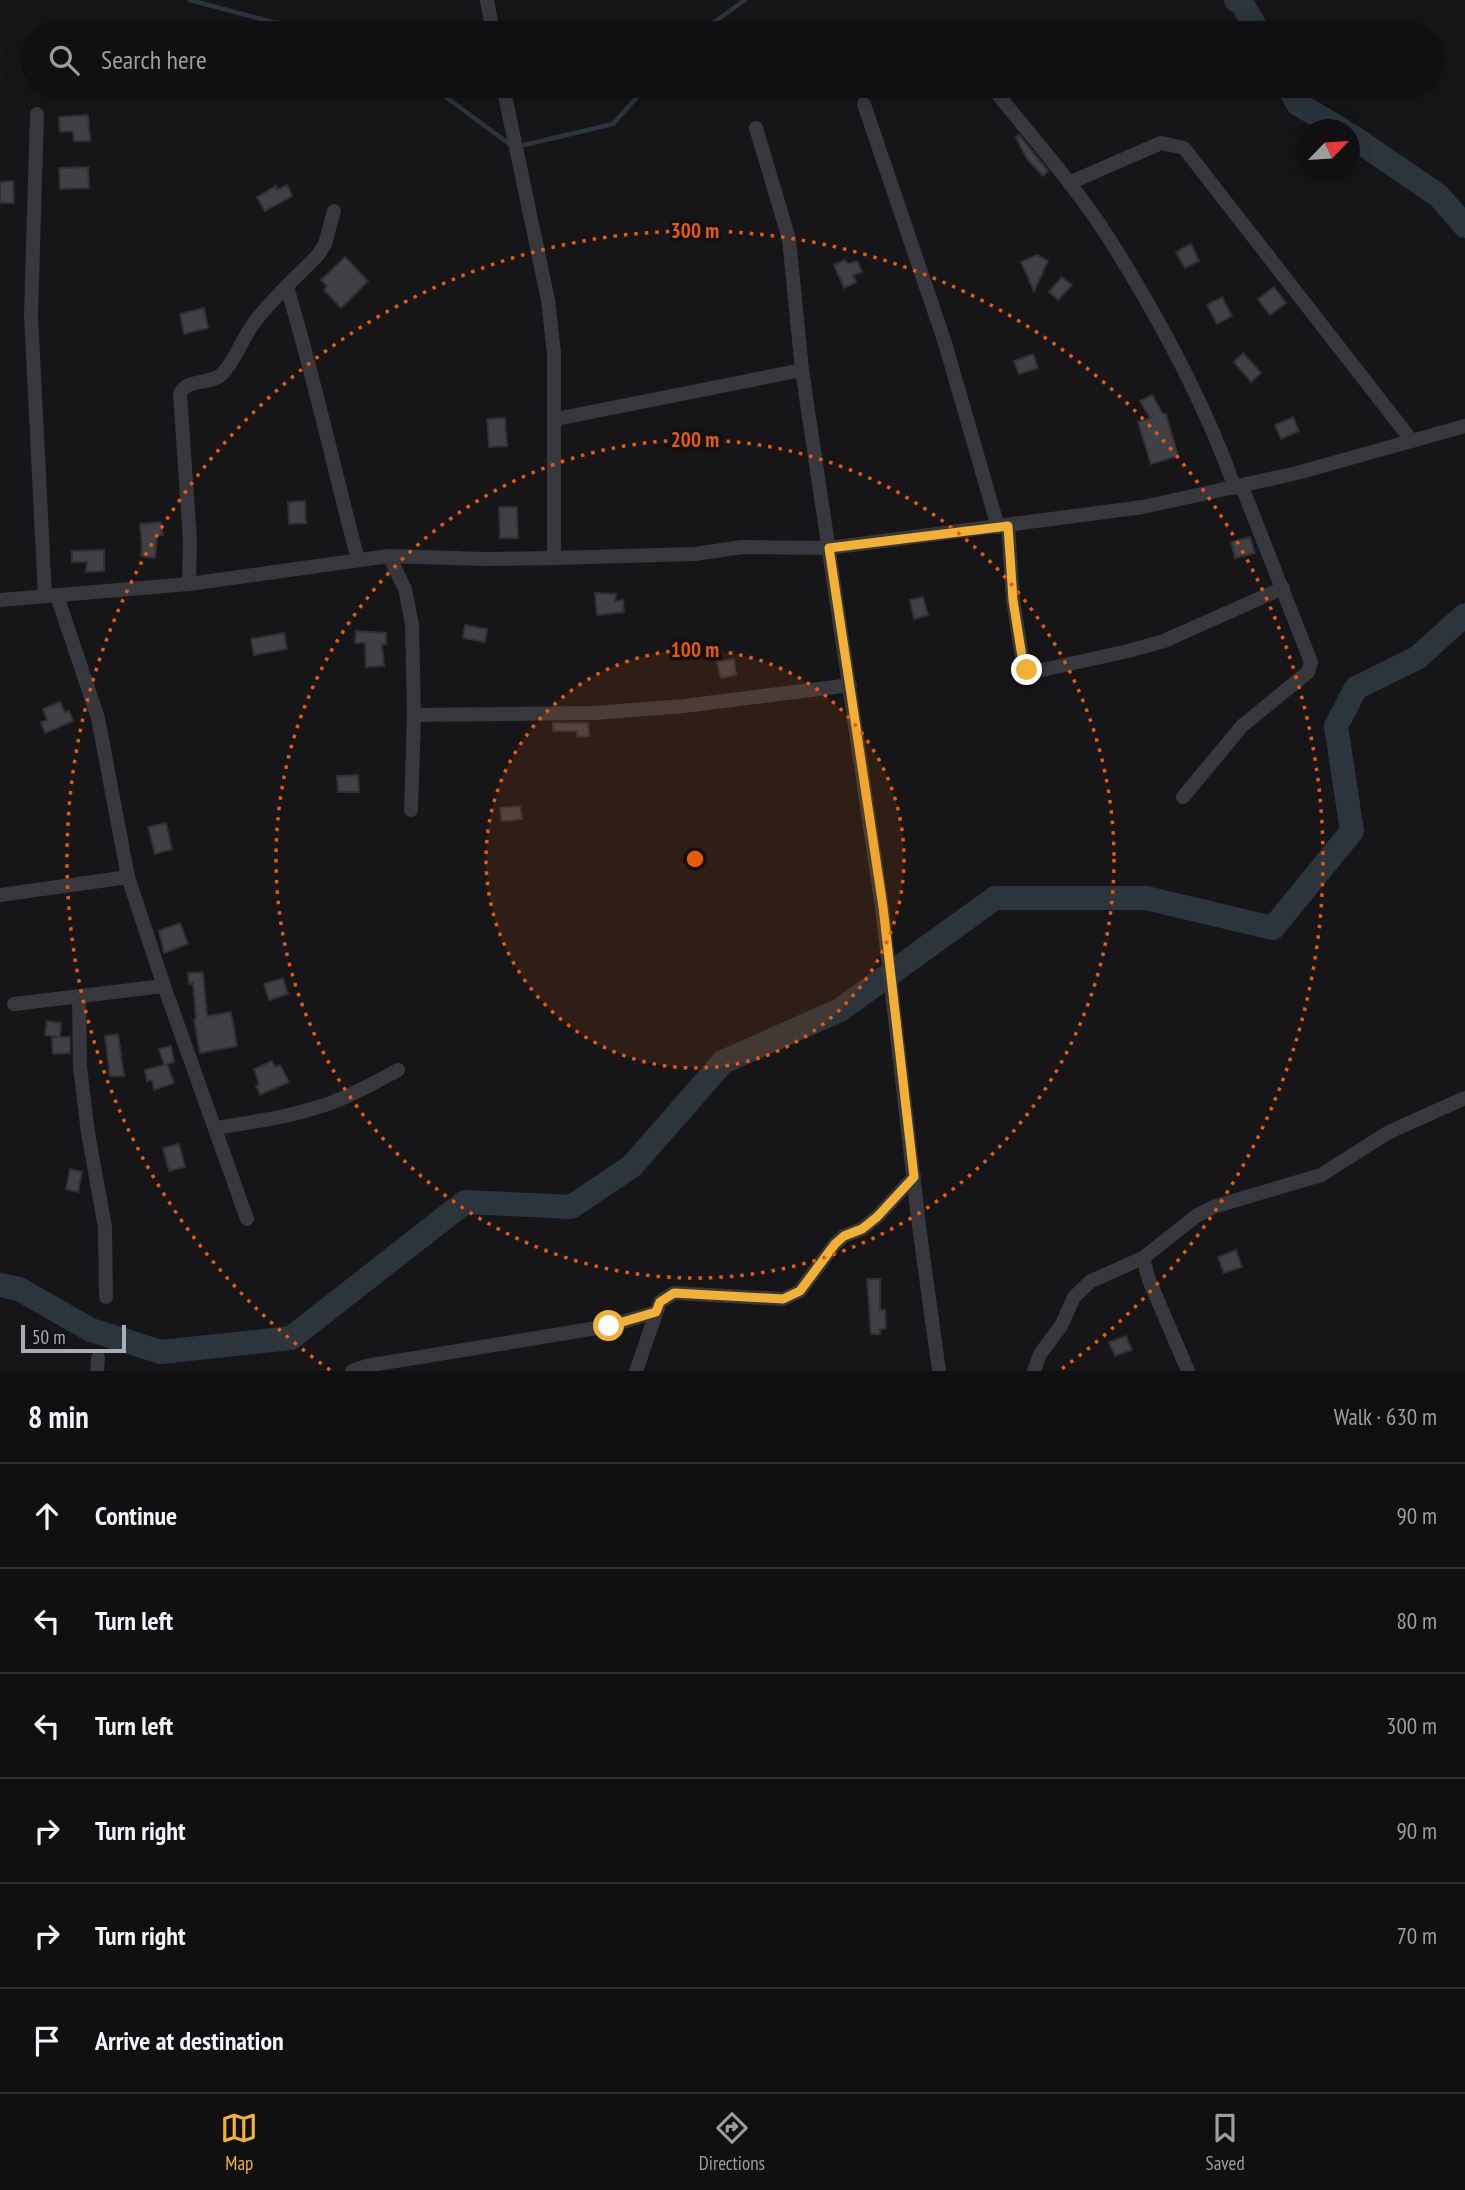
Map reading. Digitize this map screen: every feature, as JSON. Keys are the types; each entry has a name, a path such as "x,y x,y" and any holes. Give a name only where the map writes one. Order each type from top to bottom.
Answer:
{"street":[{"path":"487,0 491,21"},
{"path":"506,98 548,300 554,353 554,558"},
{"path":"1001,98 1069,183 1108,237 1160,327 1221,450 1283,588 1311,662 1308,671 1242,726 1183,797"},
{"path":"864,104 945,343 1003,526 1023,663 1027,670 1033,672 1128,652 1164,641 1283,588"},
{"path":"37,114 31,315 51,596 98,718 128,877 247,1219"},
{"path":"757,128 789,239 802,370 883,907 939,1371"},
{"path":"1069,183 1161,143 1184,148 1412,441"},
{"path":"189,584 190,540 181,389 219,377 226,370 254,323 318,255 325,244 334,211"},
{"path":"287,287 309,359 319,410 358,560"},
{"path":"556,419 802,370"},
{"path":"0,600 189,584 388,556 554,558 695,554 742,547 829,548 1143,508 1238,488 1465,426"},
{"path":"388,556 405,589 412,624 414,715 411,810"},
{"path":"414,715 594,713 684,706 850,685"},
{"path":"0,895 128,877"},
{"path":"14,1004 164,986"},
{"path":"79,997 80,1067 88,1133 105,1227 106,1297"},
{"path":"216,1128 320,1107 398,1070"},
{"path":"1034,1371 1040,1354 1061,1326 1074,1297 1091,1281 1143,1258 1196,1216 1213,1207 1321,1175 1389,1132 1465,1098"},
{"path":"636,1371 660,1302 674,1293 783,1299 792,1296 800,1291 835,1244 877,1217 914,1177"},
{"path":"1143,1258 1149,1280 1188,1371"},
{"path":"352,1371 366,1366 410,1366 609,1326 656,1312"}],"building":[{"path":"88,115 90,141 74,141 73,131 60,132 59,117"},
{"path":"1019,135 1048,171 1043,176 1027,159 1016,137"},
{"path":"88,167 89,188 60,189 59,168"},
{"path":"13,181 14,203 0,203 0,182"},
{"path":"287,185 292,196 265,211 257,197 276,186 277,190"},
{"path":"1191,244 1199,261 1185,268 1176,252"},
{"path":"1037,255 1048,261 1034,291 1021,262"},
{"path":"345,257 368,281 341,308 324,290 327,286 321,280"},
{"path":"845,260 848,264 857,261 862,272 853,275 856,282 844,288 834,265"},
{"path":"1062,277 1072,285 1058,300 1049,292"},
{"path":"1274,287 1286,303 1270,315 1258,299"},
{"path":"1222,297 1232,316 1217,324 1207,305"},
{"path":"204,308 208,328 184,334 180,314"},
{"path":"1243,353 1261,373 1251,382 1234,362"},
{"path":"1033,354 1038,368 1019,374 1014,361"},
{"path":"1152,395 1163,414 1166,414 1178,456 1151,464 1138,422 1150,418 1140,401"},
{"path":"1293,417 1299,431 1281,439 1275,425"},
{"path":"505,418 507,446 489,447 487,419"},
{"path":"305,501 306,523 289,524 288,502"},
{"path":"499,507 517,507 518,538 500,538"},
{"path":"161,522 163,535 157,536 155,558 141,556 140,524"},
{"path":"1250,537 1255,553 1235,558 1231,542"},
{"path":"104,550 104,571 86,572 87,562 72,562 72,551"},
{"path":"595,593 616,594 615,601 623,600 624,612 597,615"},
{"path":"923,597 928,615 914,619 910,600"},
{"path":"465,625 487,629 485,642 463,638"},
{"path":"356,631 386,633 386,644 382,644 384,666 366,667 365,643 355,643"},
{"path":"284,633 287,649 254,655 251,639"},
{"path":"734,659 736,675 721,678 717,662"},
{"path":"60,702 65,713 69,711 73,721 45,733 41,722 47,720 43,709"},
{"path":"553,723 588,723 589,736 577,737 577,731 553,731"},
{"path":"358,775 359,792 338,792 337,776"},
{"path":"520,806 522,819 502,821 500,808"},
{"path":"166,823 172,849 155,854 148,827"},
{"path":"180,923 188,944 164,953 159,931"},
{"path":"203,972 207,1016 231,1012 237,1046 200,1053 194,1020 193,983 189,984 188,973"},
{"path":"283,978 288,994 269,1000 264,984"},
{"path":"47,1021 61,1023 60,1037 70,1037 70,1053 53,1054 52,1038 58,1037 45,1035"},
{"path":"118,1034 124,1076 110,1076 105,1036"},
{"path":"171,1046 174,1062 167,1064 174,1083 154,1090 152,1080 147,1081 145,1070 164,1065 159,1049"},
{"path":"272,1061 275,1067 280,1065 289,1082 260,1095 254,1069"},
{"path":"179,1144 185,1167 169,1171 163,1148"},
{"path":"70,1169 82,1172 78,1192 66,1189"},
{"path":"1236,1250 1242,1267 1224,1273 1218,1257"},
{"path":"867,1279 880,1279 880,1310 885,1310 886,1328 880,1329 880,1334 871,1334"},
{"path":"1126,1336 1132,1350 1115,1356 1109,1342"}],"waterway":[{"path":"190,0 268,21"},
{"path":"716,21 745,0"},
{"path":"1236,0 1241,2 1252,21"},
{"path":"447,98 512,146"},
{"path":"520,146 613,124 636,98"},
{"path":"1295,98 1298,104 1323,119"},
{"path":"1360,142 1439,196 1465,226"},
{"path":"0,1285 19,1289 91,1330 161,1352 291,1338 465,1202 571,1207 632,1166 723,1062 840,1010 995,898 1146,898 1273,928 1352,831 1336,726 1356,688 1417,658 1465,615"}],"route":[{"path":"609,1326 656,1312 660,1302 674,1293 783,1299 792,1296 800,1291 835,1244 877,1217 914,1177 883,907 829,548 1008,526 1013,600 1023,663 1027,670"}]}
